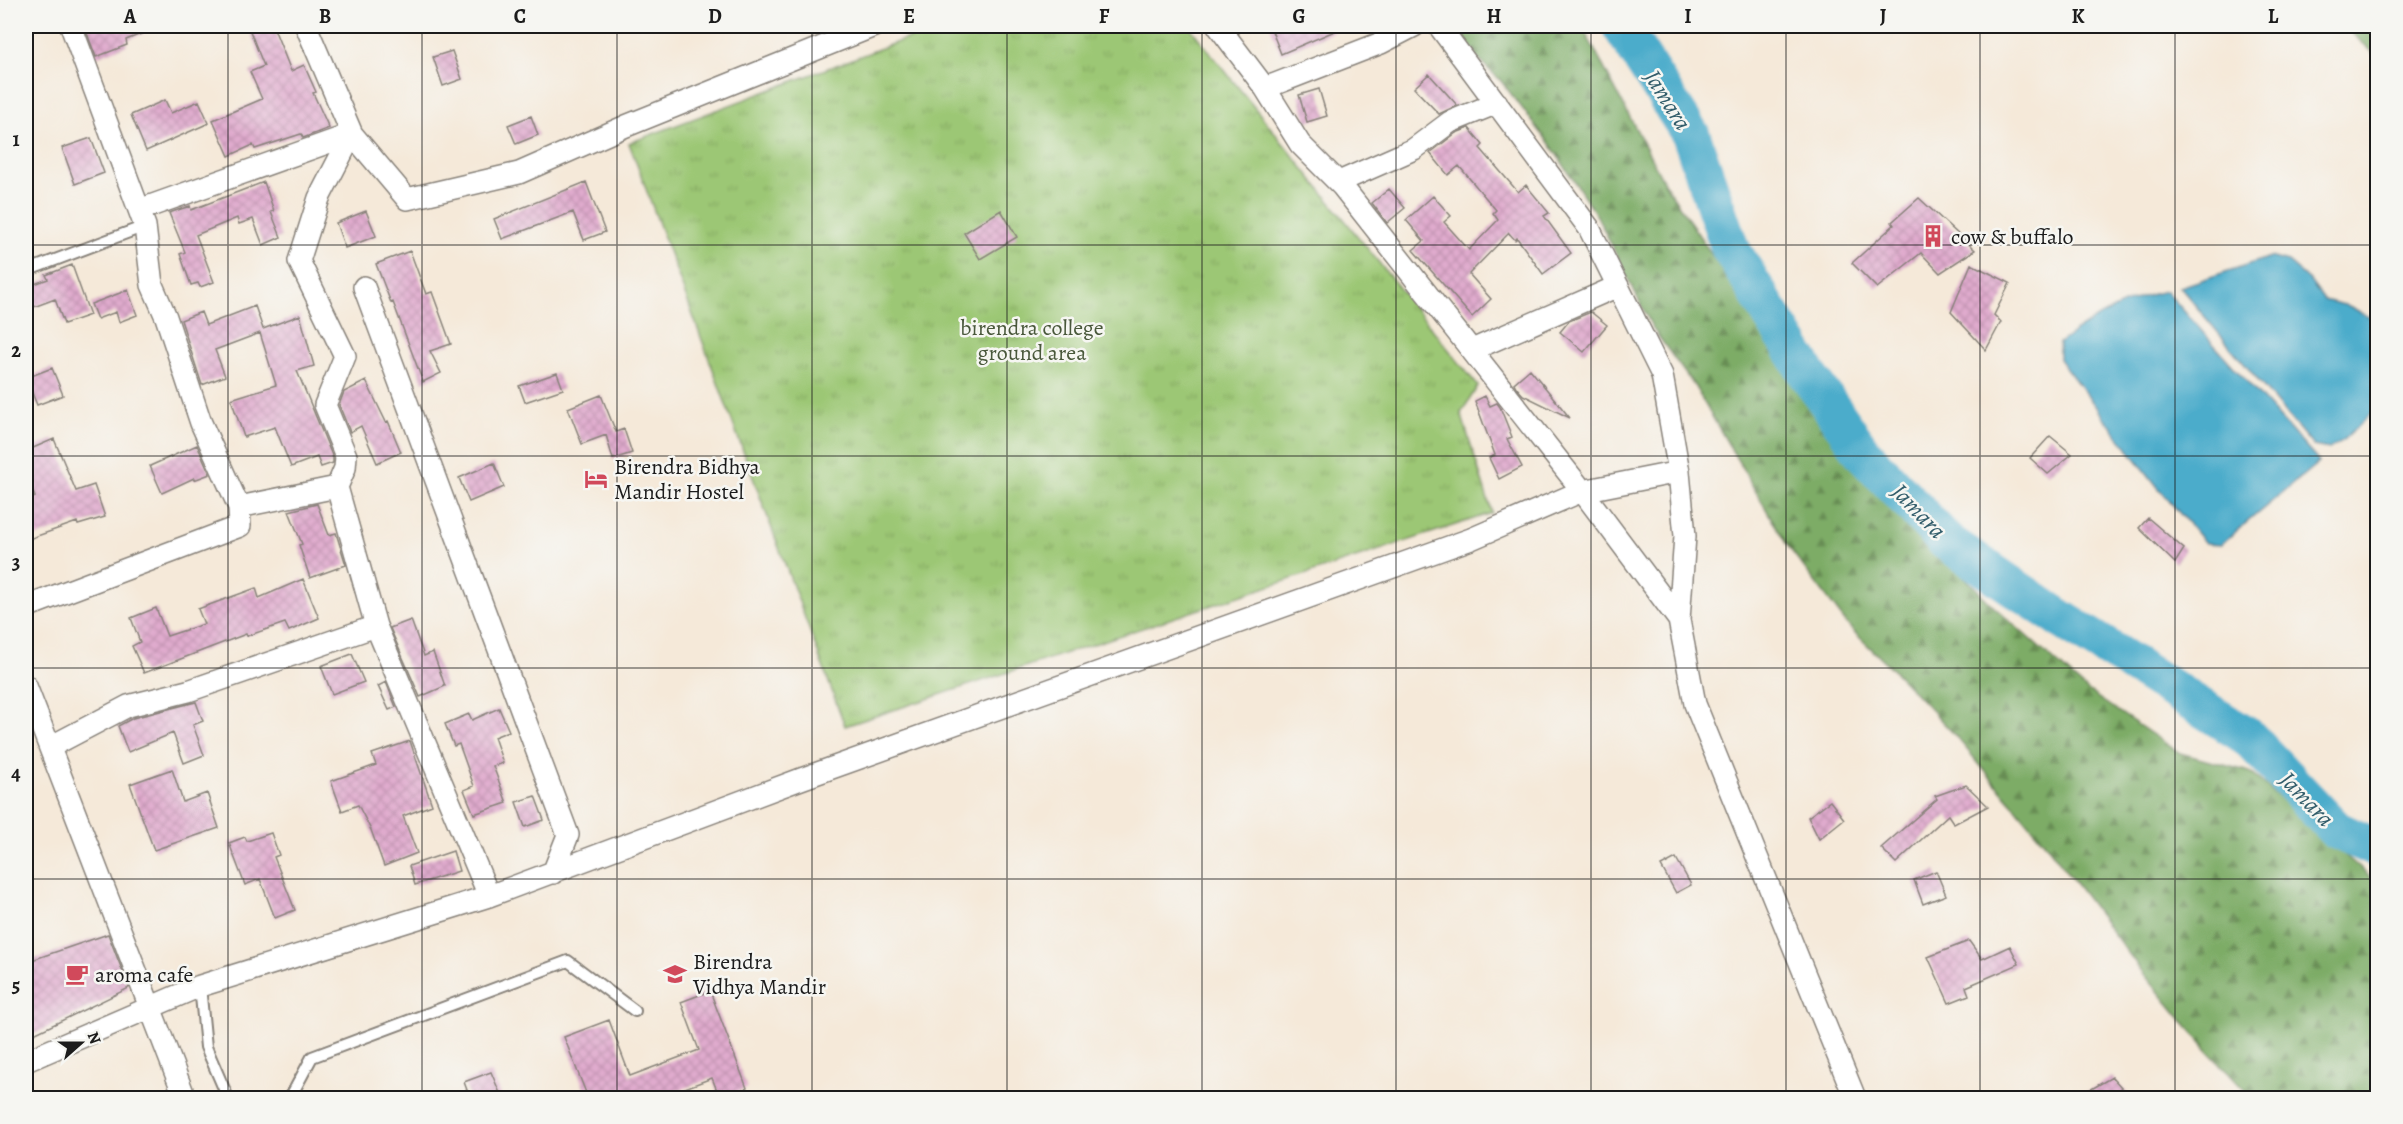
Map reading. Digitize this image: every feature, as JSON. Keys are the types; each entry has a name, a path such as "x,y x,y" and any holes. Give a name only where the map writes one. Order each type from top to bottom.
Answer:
{"street":[{"path":"26,607 240,526 238,507 201,423 166,316 152,285 142,218 70,26"},
{"path":"306,26 352,134 407,199 519,173 626,126 874,26"},
{"path":"1218,26 1265,88 1300,144 1339,182 1582,491 1679,620"},
{"path":"1265,88 1381,43 1414,26"},
{"path":"1439,26 1589,228 1662,375 1679,472 1685,536 1679,620 1695,704 1855,1098"},
{"path":"1339,182 1414,149 1450,122 1497,103"},
{"path":"142,218 352,134"},
{"path":"352,134 319,198 299,261 345,356 325,405 346,456 345,468 337,487 376,626 489,896"},
{"path":"1472,350 1618,286"},
{"path":"364,287 568,835 553,873"},
{"path":"26,1061 200,986 489,896 801,779 1471,538 1582,491 1679,472"},
{"path":"238,507 337,487"},
{"path":"50,747 129,706 188,691 376,626"},
{"path":"26,686 185,1098"}],"lane":[{"path":"26,271 142,218"},
{"path":"290,1098 312,1057 568,961 635,1011"},
{"path":"200,986 206,1047 228,1098"}],"green space":[{"name":"birendra college ground area","path":"940,26 987,33 1076,26 1189,26 1478,386 1461,413 1492,513 845,726 629,143"},
{"path":"1455,26 1582,26 1665,184 1804,394 1875,485 1993,606 2088,691 2180,753 2250,772 2377,883 2377,1098 2252,1098 2206,1049 2144,974 2045,843 1954,734 1850,628 1787,545 1695,387 1653,329 1597,216 1550,144 1501,81 1468,49"},
{"path":"2344,26 2377,26 2377,56"}],"water":[{"path":"2270,257 2288,262 2309,280 2324,300 2349,306 2377,321 2377,408 2342,441 2329,449 2313,446 2180,287"},
{"path":"2166,291 2319,462 2221,544 2205,543 2160,490 2059,359 2059,343 2083,326 2123,304"}],"building":[{"path":"91,26 161,26 126,40 127,45 96,57 85,28"},
{"path":"248,26 273,26 291,71 304,65 316,92 313,93 329,128 303,138 301,134 255,149 253,145 229,156 213,120 262,99 250,72 264,66"},
{"path":"1270,26 1343,26 1344,27 1281,54"},
{"path":"452,51 462,79 443,86 433,57"},
{"path":"1429,74 1456,106 1439,114 1414,88"},
{"path":"1319,89 1327,116 1307,122 1299,95"},
{"path":"165,100 171,113 199,101 209,123 146,151 131,115"},
{"path":"531,116 538,135 516,144 508,125"},
{"path":"1469,128 1483,145 1480,148 1518,192 1526,185 1549,213 1544,216 1571,253 1543,274 1517,238 1515,240 1509,233 1469,274 1491,299 1472,317 1413,250 1424,241 1406,220 1433,196 1451,216 1444,222 1469,250 1498,220 1493,213 1496,210 1459,166 1448,175 1430,153 1456,133"},
{"path":"91,138 104,173 75,184 62,148"},
{"path":"264,182 274,211 271,212 281,237 263,245 253,219 239,224 237,218 196,235 214,282 200,287 198,283 191,285 180,254 185,252 169,213 190,206 191,210"},
{"path":"586,182 605,232 584,240 573,212 502,239 494,219"},
{"path":"1389,189 1405,208 1387,223 1372,203"},
{"path":"1919,198 1975,250 1940,273 1921,253 1877,288 1852,263 1894,225 1892,222"},
{"path":"1001,210 1017,237 980,259 964,233"},
{"path":"366,211 376,236 345,248 336,223"},
{"path":"410,251 426,294 432,292 451,344 430,351 441,373 423,382 376,264"},
{"path":"1971,264 2010,283 1994,315 2001,322 1986,350 1951,312"},
{"path":"72,265 90,315 64,324 55,299 26,310 26,287 48,279 46,275"},
{"path":"128,290 137,315 119,322 116,312 97,319 91,304"},
{"path":"255,306 263,329 300,315 314,366 297,371 333,458 333,463 321,467 317,457 291,467 275,427 244,437 231,399 276,385 260,333 215,350 225,376 202,385 181,320 201,312 206,325"},
{"path":"1591,312 1607,325 1584,352 1560,332 1569,321"},
{"path":"52,368 63,395 37,405 26,378"},
{"path":"1530,369 1570,418 1523,395 1516,387 1514,383"},
{"path":"557,373 563,389 525,402 519,386"},
{"path":"366,381 386,422 388,421 401,452 377,463 361,426 350,432 339,405 344,392"},
{"path":"601,395 616,432 624,429 632,453 613,459 606,435 582,444 568,408"},
{"path":"1485,396 1490,406 1497,403 1500,407 1512,437 1507,439 1522,467 1499,479 1489,458 1495,455 1475,401"},
{"path":"2050,436 2072,454 2048,474 2030,458"},
{"path":"54,439 76,491 94,485 105,517 78,525 77,522 26,540 26,501 35,497 26,475 26,451"},
{"path":"197,445 210,474 194,480 194,478 162,493 150,466"},
{"path":"494,463 504,487 469,502 459,478"},
{"path":"317,504 329,535 336,533 346,565 310,578 299,545 302,544 289,511"},
{"path":"2148,518 2184,549 2175,563 2139,528"},
{"path":"303,579 319,618 289,631 285,623 247,636 246,634 144,673 132,646 140,642 131,618 156,608 167,636 204,624 198,609 256,588 259,598"},
{"path":"411,620 424,656 433,652 445,686 420,697 390,628"},
{"path":"352,654 364,682 332,694 321,666"},
{"path":"386,682 396,707 389,710 378,686"},
{"path":"196,702 203,721 193,725 204,755 184,763 173,733 128,752 118,726 133,718"},
{"path":"499,708 509,731 494,737 503,763 493,766 507,803 474,814 464,790 474,786 459,744 454,746 445,724 469,714 472,720"},
{"path":"410,741 432,805 403,816 417,853 384,866 371,830 358,805 342,811 331,781 376,765 372,754"},
{"path":"172,769 183,802 207,793 219,828 154,850 130,784"},
{"path":"1966,785 1988,806 1954,824 1948,815 1896,863 1881,848 1937,799 1935,796"},
{"path":"535,796 544,820 525,827 516,802"},
{"path":"1830,801 1844,819 1819,839 1808,817"},
{"path":"271,833 279,855 274,857 295,910 275,918 260,879 245,885 229,843 245,837 247,841"},
{"path":"453,851 459,871 415,885 409,866"},
{"path":"1676,858 1691,885 1676,893 1661,866"},
{"path":"1936,871 1946,895 1923,904 1914,880"},
{"name":"aroma cafe","path":"108,934 129,988 32,1035 26,1021 26,962"},
{"path":"1969,941 1982,959 2010,946 2019,964 1966,987 1969,995 1949,1003 1928,957"},
{"name":"Birendra Vidhya Mandir","path":"710,991 747,1088 720,1098 712,1078 658,1098 588,1098 564,1037 609,1020 630,1076 699,1050 681,1002"},
{"path":"491,1072 502,1098 470,1098 464,1082"},
{"path":"2112,1077 2131,1098 2076,1098"}],"waterway":[{"name":"Jamara","path":"1621,26 1691,135 1730,248 1809,376 1863,453 1946,541 2058,617 2248,737 2336,830 2378,849"}],"place":[{"name":"cow & buffalo","path":"1933,236"},
{"name":"Birendra Bidhya Mandir Hostel","path":"596,479"},
{"name":"aroma cafe","path":"77,974"},
{"name":"Birendra Vidhya Mandir","path":"675,974"}]}
